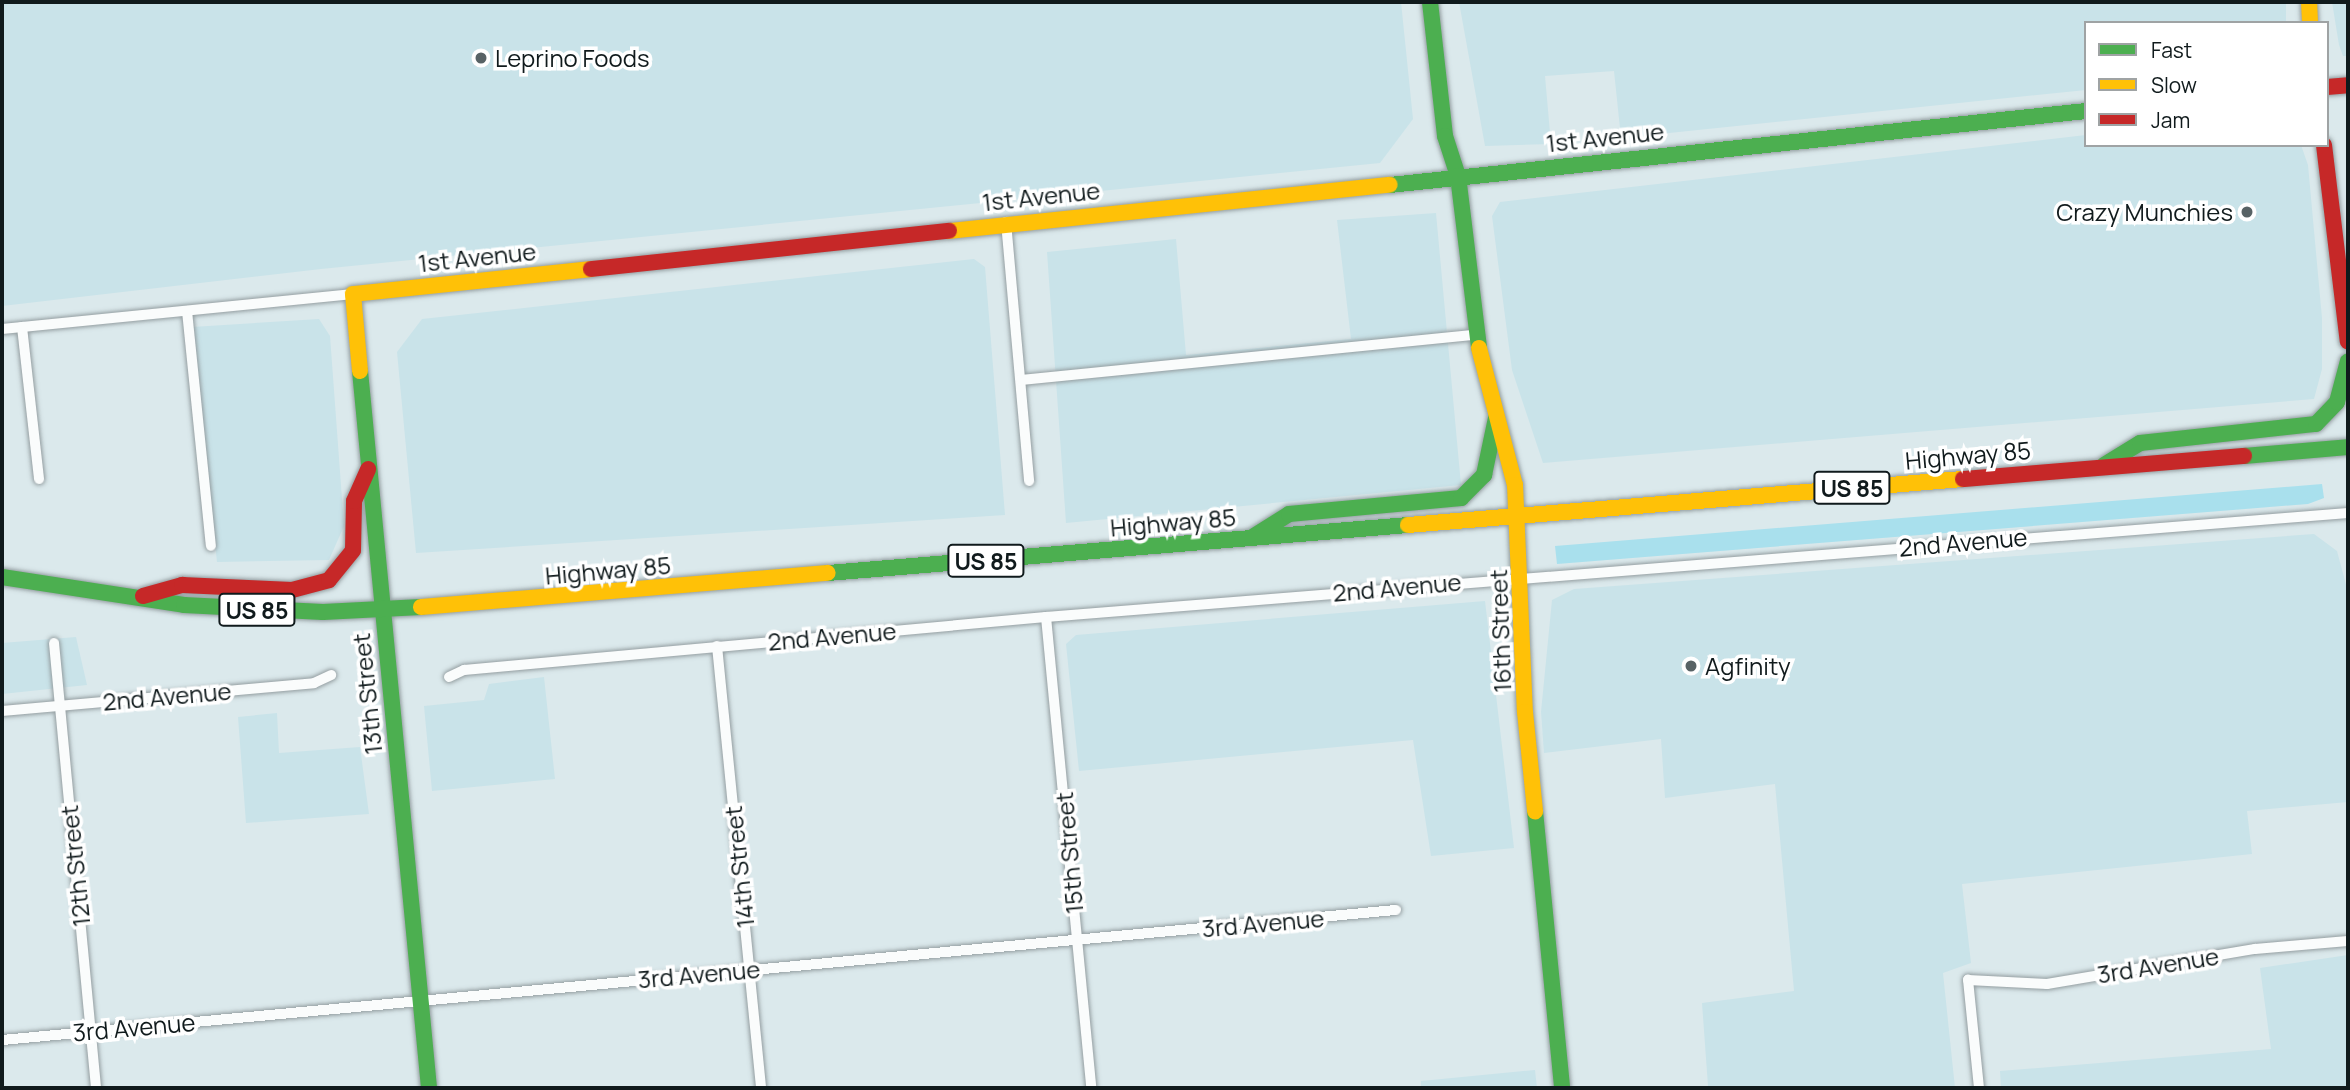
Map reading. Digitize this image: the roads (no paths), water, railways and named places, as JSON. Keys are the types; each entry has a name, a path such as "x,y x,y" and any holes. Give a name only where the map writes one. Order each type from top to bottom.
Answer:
{"main road":[{"name":"16th Street","path":"1430,2 1445,136 1458,176 1475,335 1513,474 1519,517 1525,712 1562,1088"},
{"path":"2309,2 2310,21"},
{"path":"2329,87 2348,85"},
{"name":"1st Avenue","path":"353,294 1006,222 2084,111"},
{"path":"2324,147 2348,342"},
{"name":"13th Street","path":"353,294 429,1088"},
{"path":"2102,467 2140,443 2316,424 2337,402 2348,361"},
{"path":"1249,539 1289,514 1461,498 1485,475 1496,418"},
{"name":"Highway 85","path":"2,577 134,598 237,609 382,610 2348,447"},
{"path":"134,598 182,585 292,590 329,580 354,550 354,501 368,469"}],"street":[{"path":"1006,222 1029,481"},
{"name":"1st Avenue","path":"2,329 353,294"},
{"path":"187,311 211,546"},
{"path":"22,327 39,479"},
{"path":"1021,380 1475,335"},
{"name":"2nd Avenue","path":"449,677 464,670 1046,617 2348,513"},
{"name":"15th Street","path":"1046,617 1091,1088"},
{"name":"12th Street","path":"54,643 96,1088"},
{"name":"14th Street","path":"718,646 761,1088"},
{"name":"2nd Avenue","path":"2,711 314,683 331,675"},
{"name":"3rd Avenue","path":"2,1040 1395,911"},
{"name":"3rd Avenue","path":"1979,1088 1968,980 2047,984 2255,949 2348,941"}],"place":[{"name":"Leprino Foods","path":"481,58"},
{"name":"Crazy Munchies","path":"2247,212"},
{"name":"Agfinity","path":"1691,666"}]}
